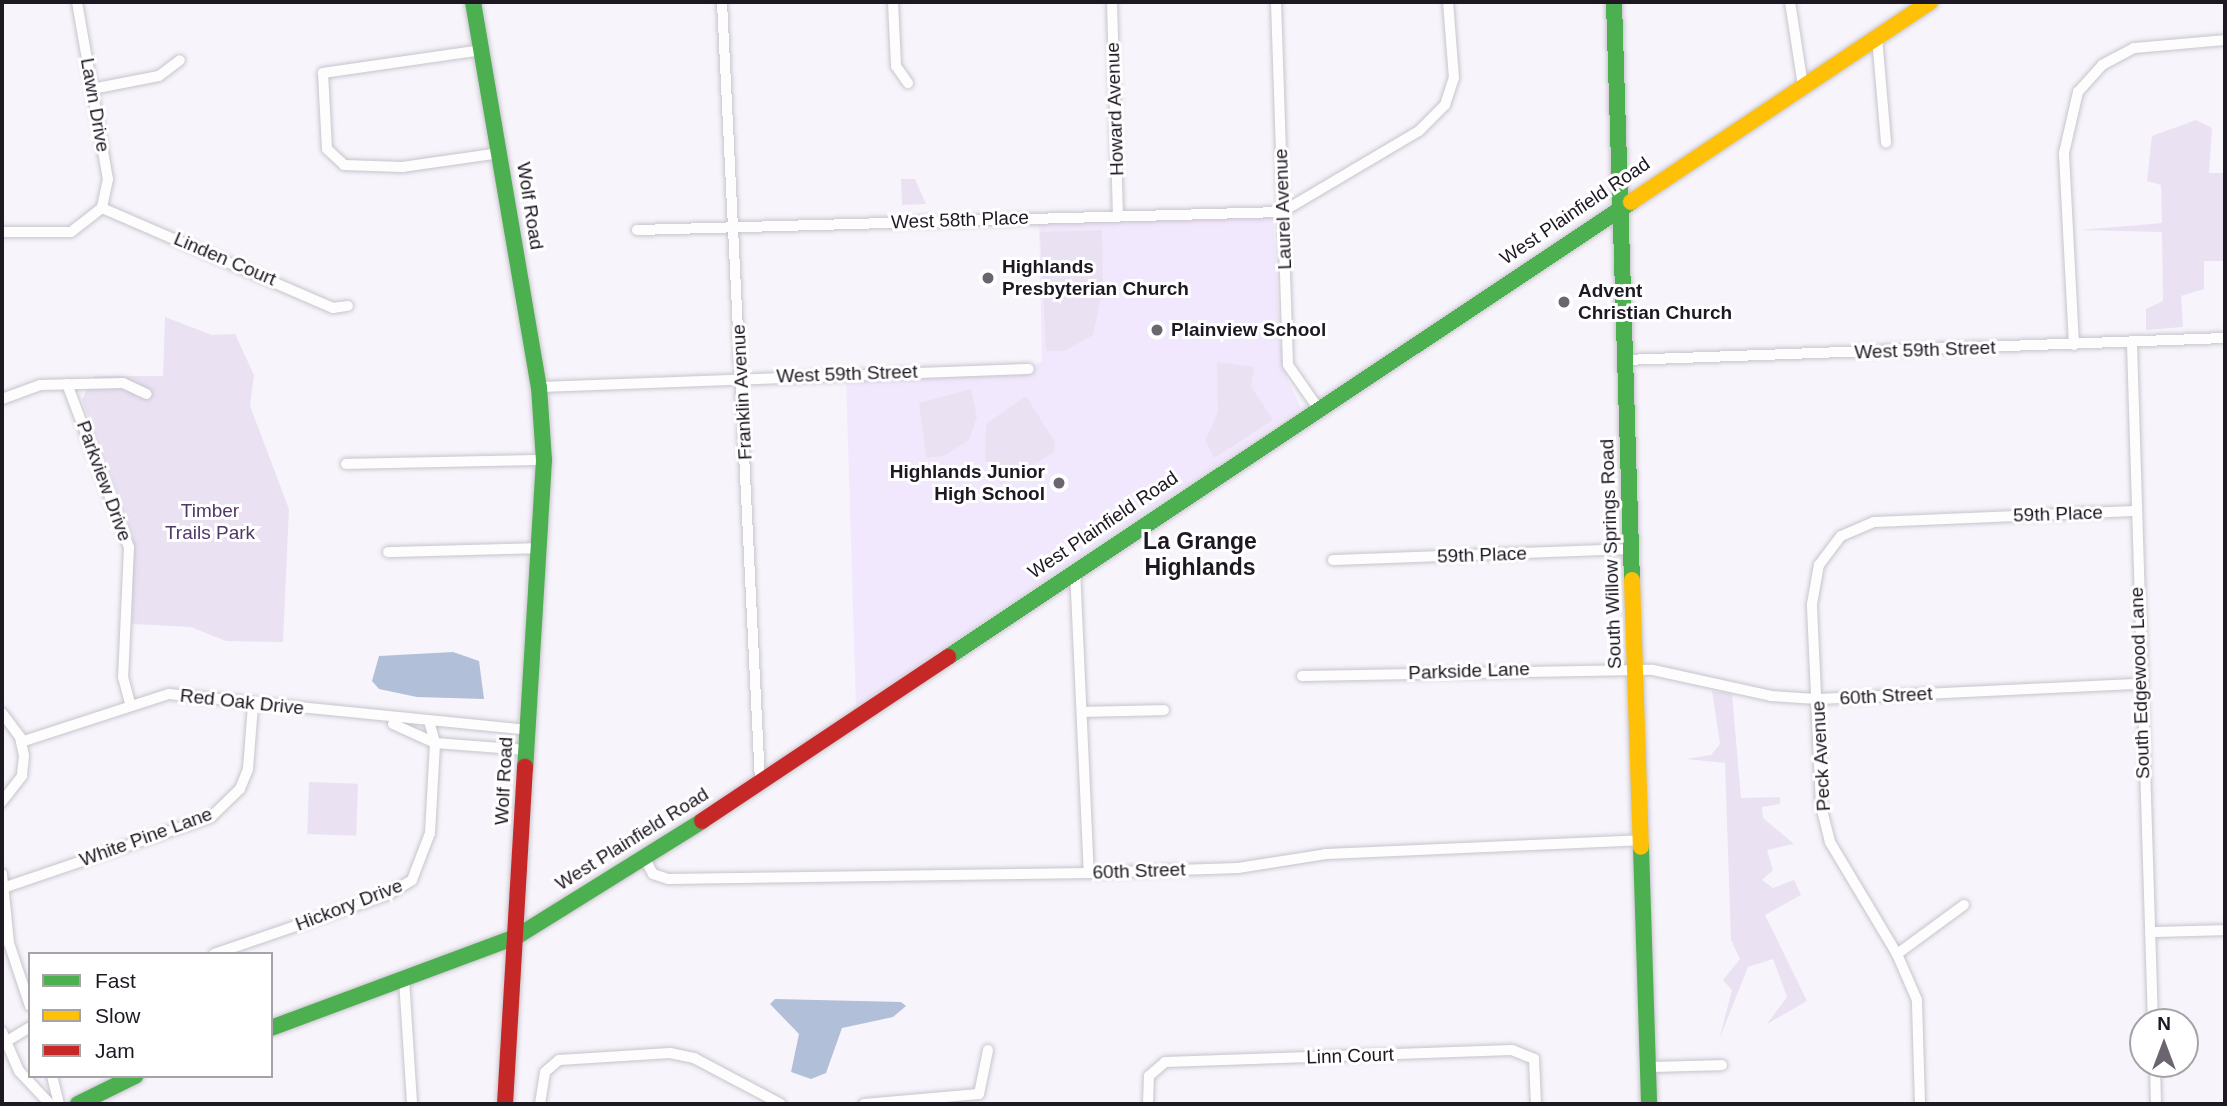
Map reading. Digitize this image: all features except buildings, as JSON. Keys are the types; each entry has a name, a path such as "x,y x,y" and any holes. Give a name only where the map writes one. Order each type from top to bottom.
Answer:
{"main road":[{"name":"Wolf Road","path":"473,2 539,387 544,460 505,1104"},
{"name":"South Willow Springs Road","path":"1614,2 1649,1104"},
{"name":"West Plainfield Road","path":"273,1027 516,937 645,859 1075,569 1930,2"},
{"path":"78,1104 131,1078"}],"street":[{"name":"Lawn Drive","path":"77,2 108,178 102,208"},
{"name":"Franklin Avenue","path":"722,2 731,227 743,376 760,782"},
{"path":"893,2 896,66 908,83"},
{"name":"Howard Avenue","path":"1112,2 1118,216"},
{"name":"Laurel Avenue","path":"1276,2 1288,365 1318,408"},
{"path":"1282,212 1419,131 1445,105 1454,78 1448,2"},
{"path":"1790,2 1804,86"},
{"path":"1877,37 1886,143"},
{"path":"2074,345 2064,153 2071,108 2088,79 2148,43 2225,40"},
{"path":"482,50 323,73 327,149 344,165 402,167 500,153"},
{"path":"92,89 159,76 180,60"},
{"path":"2,232 71,232 102,208"},
{"name":"Linden Court","path":"102,208 333,308 348,306"},
{"name":"West 58th Place","path":"637,230 1282,212"},
{"name":"West 59th Street","path":"1625,360 2132,344 2225,338"},
{"name":"South Edgewood Lane","path":"2132,344 2140,684 2153,1008"},
{"name":"West 59th Street","path":"539,387 743,376 1029,369"},
{"path":"2,399 40,385 67,384 123,383 147,394"},
{"name":"Parkview Drive","path":"67,384 129,547 123,677 131,706"},
{"path":"346,464 544,460"},
{"name":"59th Place","path":"1856,527 2135,511"},
{"name":"Peck Avenue","path":"1856,527 1829,548 1815,575 1821,805 1829,842 1897,954 1917,1000 1920,1104"},
{"path":"388,552 539,548"},
{"name":"59th Place","path":"1333,561 1632,550"},
{"path":"1075,569 1089,873"},
{"name":"60th Street","path":"1635,670 1818,699 2140,684"},
{"name":"Parkside Lane","path":"1302,676 1635,670"},
{"name":"Red Oak Drive","path":"21,742 169,694 253,706 349,711 384,720 528,730"},
{"name":"White Pine Lane","path":"3,888 211,817 240,789 248,769 253,706"},
{"path":"1083,712 1164,710"},
{"path":"2,713 21,742 22,776 2,802"},
{"name":"Red Oak Drive","path":"384,720 435,743 527,750"},
{"name":"Hickory Drive","path":"220,952 388,894 412,880 429,842 435,743 430,724"},
{"name":"60th Street","path":"645,859 653,874 668,879 1089,873 1238,868 1326,854 1641,840"},
{"path":"2,874 9,943 28,1000"},
{"path":"1897,954 1964,905"},
{"path":"2150,932 2225,930"},
{"path":"404,979 412,1104"},
{"path":"28,1028 3,1039 19,1070 50,1104"},
{"path":"986,1104 979,1094 988,1050"},
{"name":"Linn Court","path":"1148,1104 1149,1076 1165,1062 1511,1050 1534,1059 1536,1104"},
{"path":"540,1104 543,1077 554,1062 670,1053 694,1058 781,1104"},
{"path":"1648,1067 1722,1065"},
{"path":"52,1078 59,1104"},
{"path":"2155,1078 2156,1104"},
{"path":"864,1104 979,1094"}],"shaded area":[{"path":"1273,215 1280,341 1286,376 1301,408 856,707 846,378 1017,374 1042,361 1039,222"}],"green space":[{"path":"2196,120 2212,128 2209,173 2223,173 2225,261 2204,261 2204,289 2181,296 2183,327 2146,330 2146,309 2163,301 2162,232 2080,230 2162,223 2161,185 2147,181 2152,136"},
{"path":"901,179 915,179 926,204 902,205"},
{"path":"1102,230 1103,287 1093,335 1064,351 1046,351 1040,232"},
{"name":"Timber Trails Park","path":"165,317 212,335 235,334 254,375 250,406 289,509 283,642 226,641 191,627 132,624 133,537 82,400 94,376 163,376"},
{"path":"1217,362 1254,367 1251,386 1273,420 1214,458 1205,441 1218,412"},
{"path":"971,389 977,417 969,440 944,456 926,458 919,403"},
{"path":"1026,396 1055,442 1054,452 1001,485 985,459 986,424"},
{"path":"1712,691 1732,694 1741,798 1780,797 1780,804 1762,807 1763,818 1794,844 1767,850 1773,870 1762,880 1773,888 1794,880 1801,895 1765,915 1807,1001 1767,1024 1787,997 1773,959 1748,967 1719,1040 1732,990 1723,980 1740,959 1731,940 1725,763 1686,759 1711,755 1720,744"},
{"path":"309,782 358,784 356,836 307,834"}],"water":[{"path":"453,652 479,661 484,699 417,697 379,689 372,681 379,656"},
{"path":"775,999 901,1002 906,1006 893,1017 842,1028 826,1073 811,1079 791,1072 799,1034 770,1004"}],"traffic: fast":[{"path":"473,2 539,387 544,460 525,767"},
{"path":"1614,2 1632,580"},
{"path":"948,657 1631,202"},
{"path":"273,1027 516,937 702,821"},
{"path":"1641,847 1649,1104"},
{"path":"78,1104 131,1078"}],"traffic: slow":[{"path":"1631,202 1930,2"},
{"path":"1632,580 1641,847"}],"traffic: jam":[{"path":"702,821 948,657"},
{"path":"505,1104 525,767"}],"place":[{"name":"Highlands Presbyterian Church","path":"988,278"},
{"name":"Advent Christian Church","path":"1564,302"},
{"name":"Plainview School","path":"1157,330"},
{"name":"Highlands Junior High School","path":"1059,483"}],"district":[{"name":"La Grange Highlands","path":"1200,554"}]}
